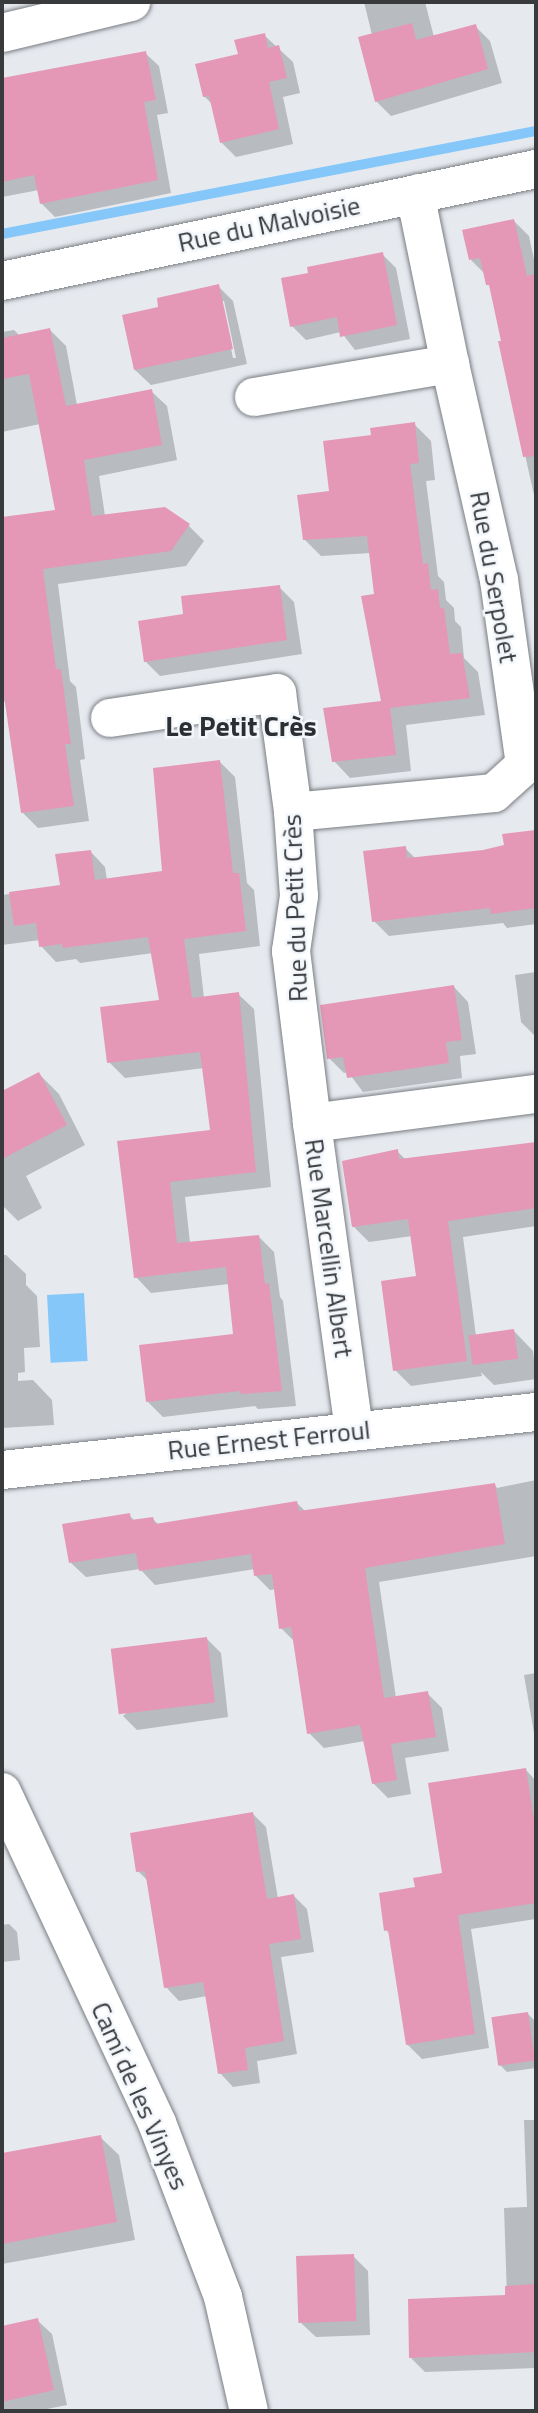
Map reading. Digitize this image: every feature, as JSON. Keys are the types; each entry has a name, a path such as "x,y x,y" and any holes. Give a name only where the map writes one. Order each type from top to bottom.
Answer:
{"street":[{"path":"2,33 131,2"},
{"name":"Rue du Malvoisie","path":"2,281 536,169"},
{"name":"Rue du Serpolet","path":"293,812 494,793 525,765 499,580 450,364 419,213 419,193"},
{"path":"254,397 450,364"},
{"name":"Rue du Petit Crès","path":"110,718 277,693 293,812 299,896 291,951 312,1123"},
{"name":"Rue Marcellin Albert","path":"354,1430 312,1123 536,1094"},
{"name":"Rue Ernest Ferroul","path":"2,1471 536,1412"},
{"name":"Camí de les Vinyes","path":"2,1792 158,2123 223,2297 249,2411"}],"water":[{"path":"84,1293 88,1361 51,1363 47,1295"}],"building":[{"path":"412,23 416,40 476,24 488,69 375,102 358,37"},
{"path":"265,33 268,48 279,45 287,78 269,82 279,129 220,143 209,96 203,97 195,64 238,54 234,40"},
{"path":"146,51 156,100 144,102 158,180 40,204 34,175 2,182 2,78"},
{"path":"514,219 527,276 536,274 536,456 523,457 489,285 486,285 480,258 469,260 462,230"},
{"path":"383,252 397,325 340,337 337,317 290,327 281,278 308,273 307,267"},
{"path":"219,284 233,349 134,370 122,315 158,307 157,298"},
{"path":"50,328 66,406 152,389 162,445 84,460 92,516 165,507 190,524 171,551 43,569 56,669 61,669 71,744 65,744 74,806 21,813 2,696 2,517 55,510 29,374 2,379 2,338"},
{"path":"415,422 419,463 410,464 423,564 428,563 431,590 438,589 440,608 444,608 450,654 462,653 470,698 390,708 396,755 332,762 323,708 381,701 361,596 374,594 367,536 303,540 297,495 329,491 323,441 371,435 370,428"},
{"path":"280,585 287,640 144,662 138,621 183,614 181,596"},
{"path":"220,760 233,873 239,873 246,931 184,939 192,998 239,992 256,1172 170,1182 177,1243 259,1235 265,1284 269,1283 282,1391 241,1394 240,1391 146,1402 139,1345 233,1334 226,1267 134,1278 117,1141 210,1130 200,1052 107,1063 100,1007 159,1000 148,937 63,948 62,944 39,947 36,923 14,926 9,892 60,885 55,854 91,850 95,880 162,871 153,768"},
{"path":"536,830 536,908 491,914 490,908 372,922 363,851 406,846 407,858 483,850 504,845 502,834"},
{"path":"454,985 462,1040 446,1042 449,1063 347,1078 343,1057 327,1059 320,1005"},
{"path":"39,1072 67,1125 2,1159 2,1091"},
{"path":"536,1142 536,1208 448,1221 467,1361 393,1371 381,1281 416,1276 408,1219 352,1227 342,1161 398,1149 399,1159"},
{"path":"514,1329 518,1359 473,1365 468,1335"},
{"path":"495,1483 505,1544 365,1568 384,1698 428,1691 436,1737 391,1744 397,1780 372,1784 360,1725 307,1734 291,1627 279,1629 272,1574 254,1576 251,1554 139,1571 136,1553 69,1563 62,1524 130,1513 131,1520 153,1517 155,1524 297,1501 299,1511"},
{"path":"207,1637 215,1703 119,1714 111,1649"},
{"path":"526,1768 536,1834 536,1903 458,1915 475,2034 406,2045 388,1930 384,1931 379,1893 415,1887 413,1878 442,1873 428,1783"},
{"path":"253,1812 267,1899 294,1894 301,1939 269,1944 284,2041 245,2048 248,2070 218,2074 203,1982 164,1988 145,1871 136,1872 130,1833"},
{"path":"528,2012 535,2061 498,2066 491,2017"},
{"path":"101,2135 117,2222 2,2244 2,2153"},
{"path":"354,2254 356,2321 298,2323 296,2256"},
{"path":"536,2284 536,2352 409,2358 408,2299 505,2295 505,2286"},
{"path":"38,2318 54,2390 2,2402 2,2326"}],"waterway":[{"path":"2,234 536,131"}],"district":[{"name":"Le Petit Crès","path":"241,726"}]}
